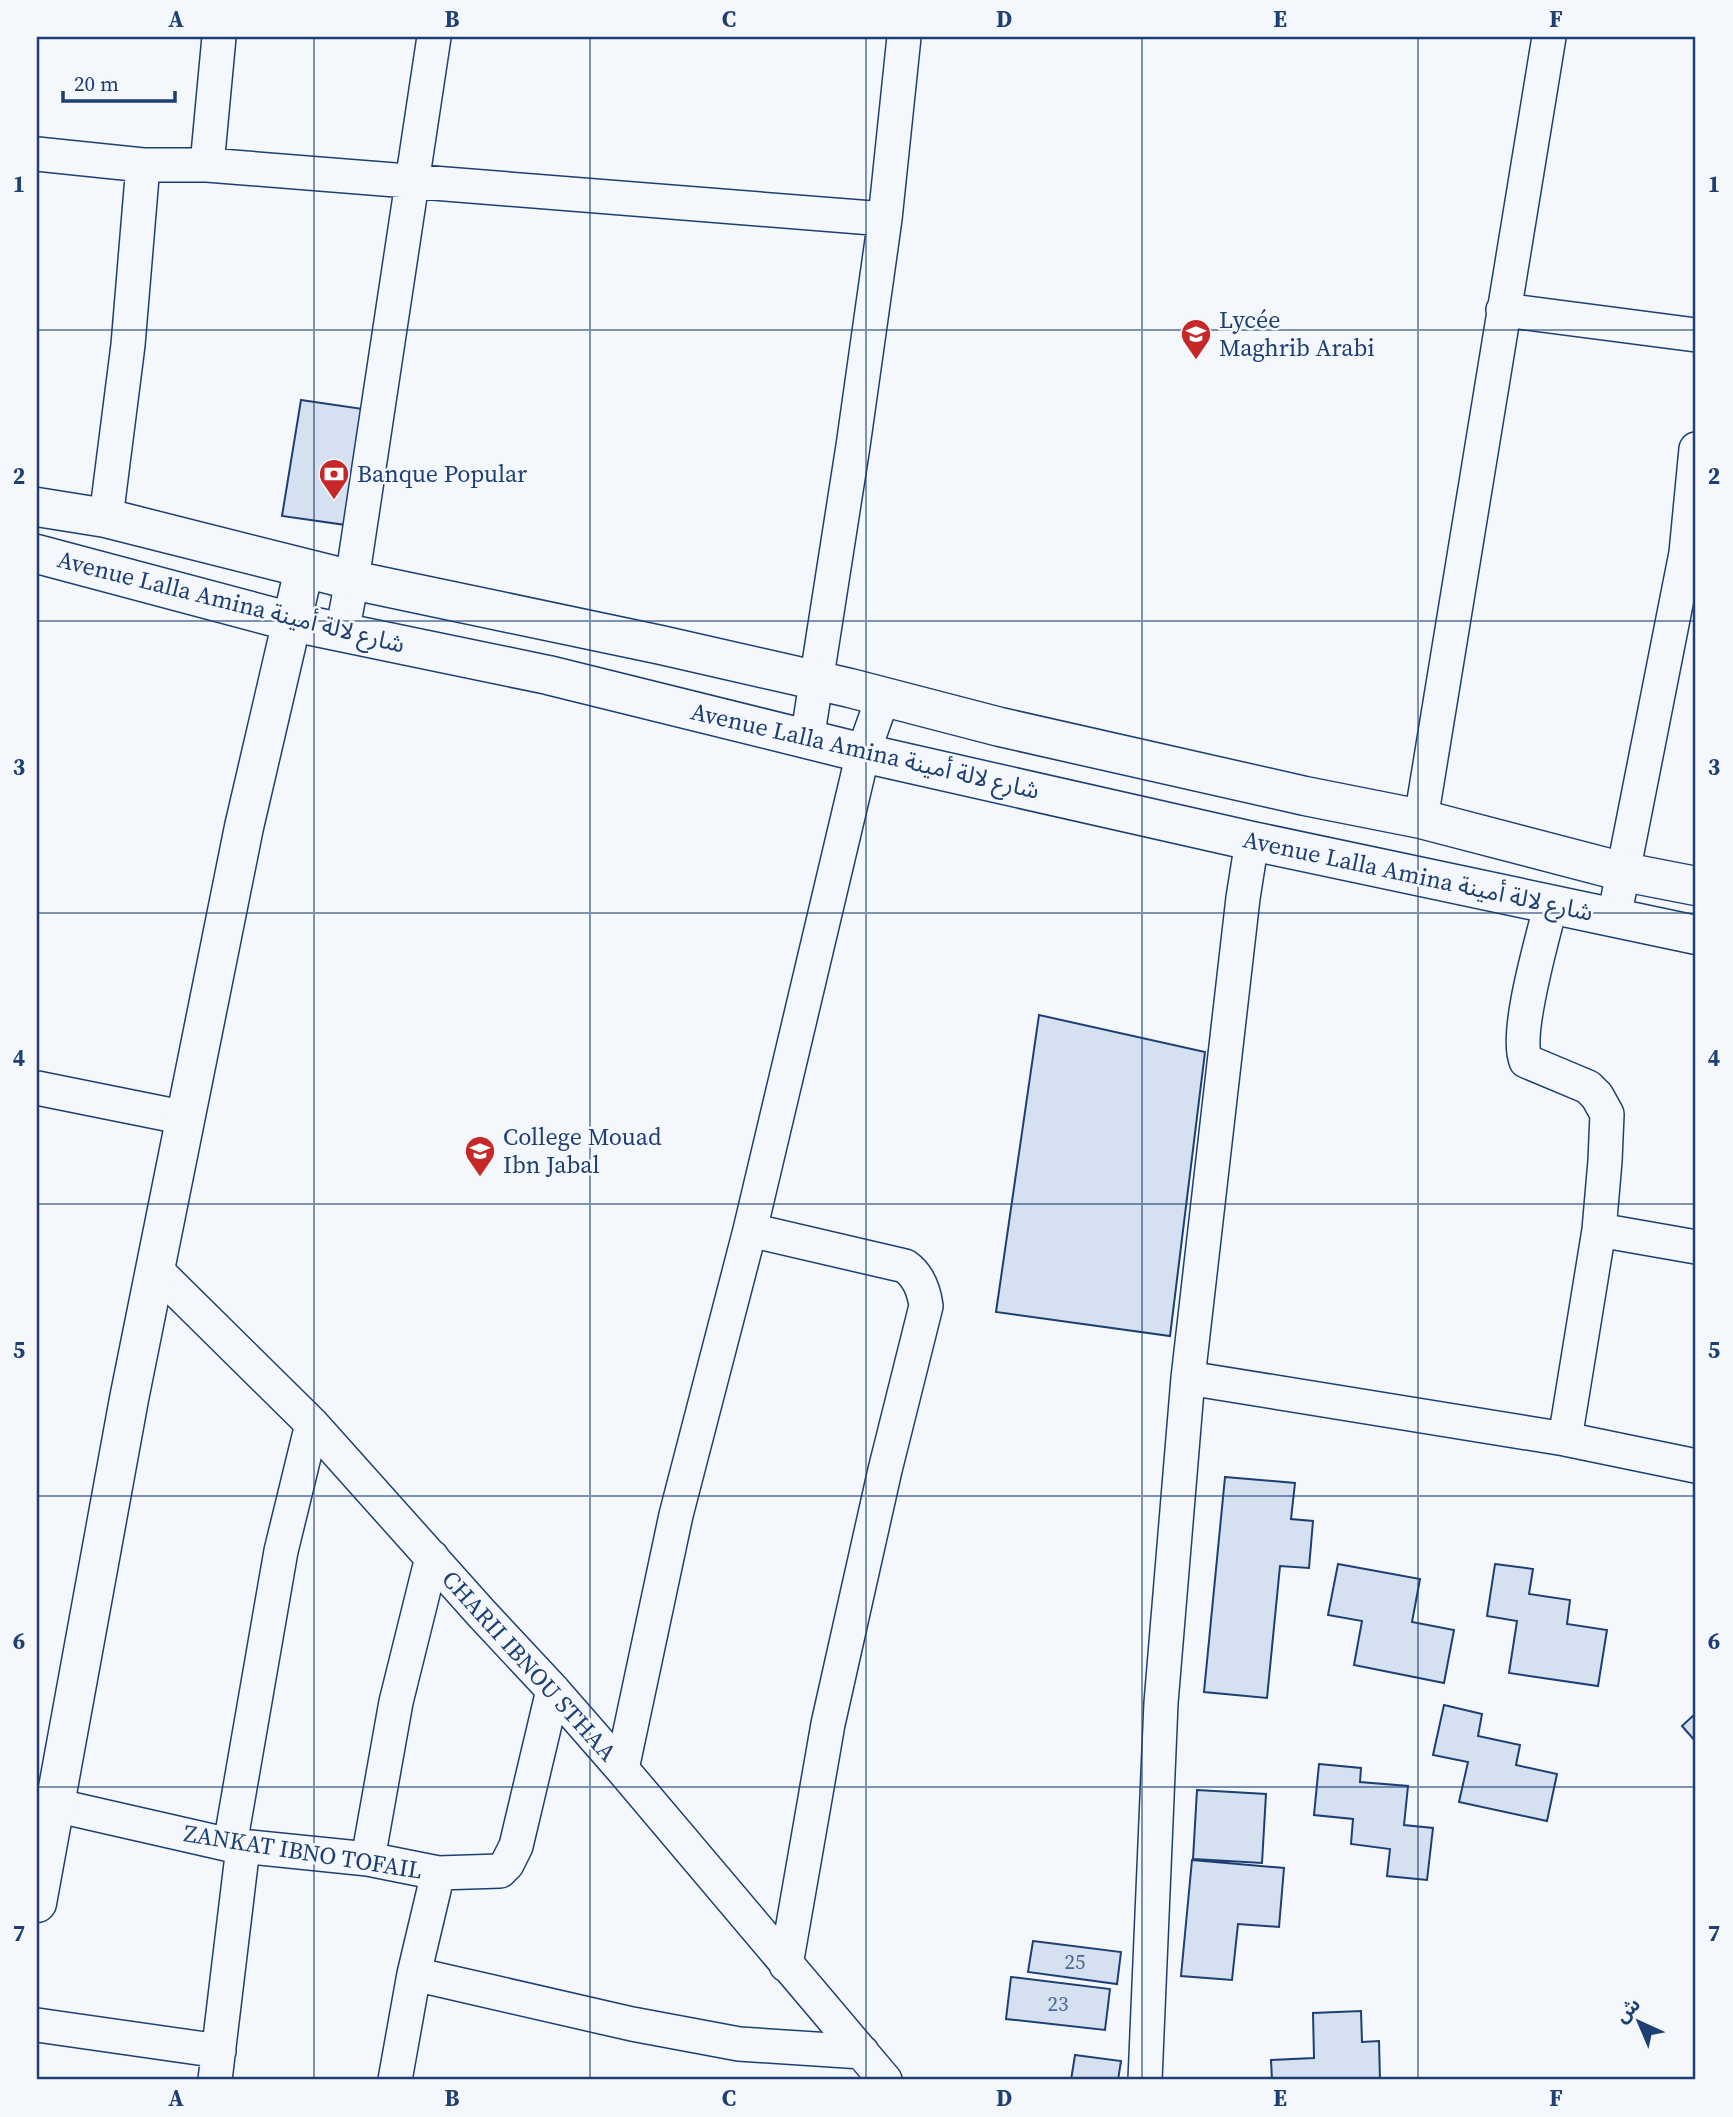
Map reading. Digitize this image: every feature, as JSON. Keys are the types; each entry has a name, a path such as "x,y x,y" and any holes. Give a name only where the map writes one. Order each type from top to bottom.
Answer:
{"street":[{"path":"207,166 219,37"},
{"path":"342,633 434,37"},
{"path":"807,740 885,219 904,37"},
{"path":"1421,819 1549,37"},
{"path":"37,154 143,165 207,166 885,219"},
{"path":"106,518 128,345 143,165"},
{"path":"1503,310 1696,335"},
{"path":"1614,918 1691,554 1696,449"},
{"name":"Avenue Lalla Amina شارع لالة أمينة","path":"37,507 106,518 304,569 635,639 815,680 1000,727 1421,819 1624,872 1696,886"},
{"name":"Avenue Lalla Amina شارع لالة أمينة","path":"37,554 292,622 548,675 807,740 1252,841 1696,935"},
{"path":"37,1903 46,1803 244,827 304,569"},
{"path":"622,1769 676,1514 750,1230 863,753 883,697"},
{"path":"1145,2080 1161,1703 1188,1378 1242,898 1252,841"},
{"path":"1550,904 1521,1031 1523,1053 1526,1060 1533,1064 1588,1087 1607,1114 1598,1230 1565,1439"},
{"path":"37,1088 186,1118"},
{"path":"750,1230 905,1266 916,1276 925,1295 926,1306 828,1724 786,1965"},
{"path":"1598,1230 1696,1247"},
{"name":"CHARII IBNOU STHAA","path":"155,1269 312,1424 553,1690 885,2080"},
{"path":"1188,1378 1565,1439 1696,1466"},
{"path":"37,2025 217,2066 237,1846 281,1551 312,1424"},
{"path":"368,1859 396,1702 432,1557"},
{"name":"ZANKAT IBNO TOFAIL","path":"46,1803 237,1846 368,1859 438,1873 500,1871 507,1864 516,1846 553,1690"},
{"path":"395,2080 414,1974 438,1873"},
{"path":"414,1974 632,2024 739,2044 862,2052"}],"building":[{"path":"301,400 363,409 346,525 282,516"},
{"path":"1039,1015 1205,1052 1170,1336 996,1312"},
{"path":"1225,1477 1295,1483 1291,1519 1313,1521 1309,1568 1280,1566 1267,1698 1204,1692"},
{"path":"1338,1564 1420,1579 1412,1622 1454,1630 1444,1683 1354,1665 1362,1621 1328,1615"},
{"path":"1495,1564 1533,1569 1529,1594 1570,1600 1567,1624 1607,1630 1598,1686 1509,1673 1517,1621 1487,1616"},
{"path":"1444,1705 1482,1714 1478,1736 1520,1745 1516,1765 1557,1774 1547,1821 1459,1802 1468,1762 1433,1755"},
{"path":"1696,1713 1696,1742 1682,1726"},
{"path":"1319,1764 1361,1768 1360,1782 1408,1786 1404,1825 1433,1828 1427,1880 1387,1876 1390,1849 1351,1844 1353,1819 1314,1815"},
{"path":"1197,1790 1266,1794 1262,1863 1193,1859"},
{"path":"1192,1860 1284,1868 1279,1927 1238,1924 1232,1980 1181,1976"},
{"path":"1033,1941 1121,1952 1117,1984 1028,1972"},
{"path":"1011,1977 1110,1989 1105,2030 1006,2019"},
{"path":"1361,2011 1362,2042 1379,2041 1380,2080 1272,2080 1271,2060 1314,2058 1313,2013"},
{"path":"1075,2055 1121,2061 1118,2080 1071,2080"}],"place":[{"name":"Lycée Maghrib Arabi","path":"1196,361"},
{"name":"Banque Popular","path":"334,501"},
{"name":"College Mouad Ibn Jabal","path":"480,1178"}]}
